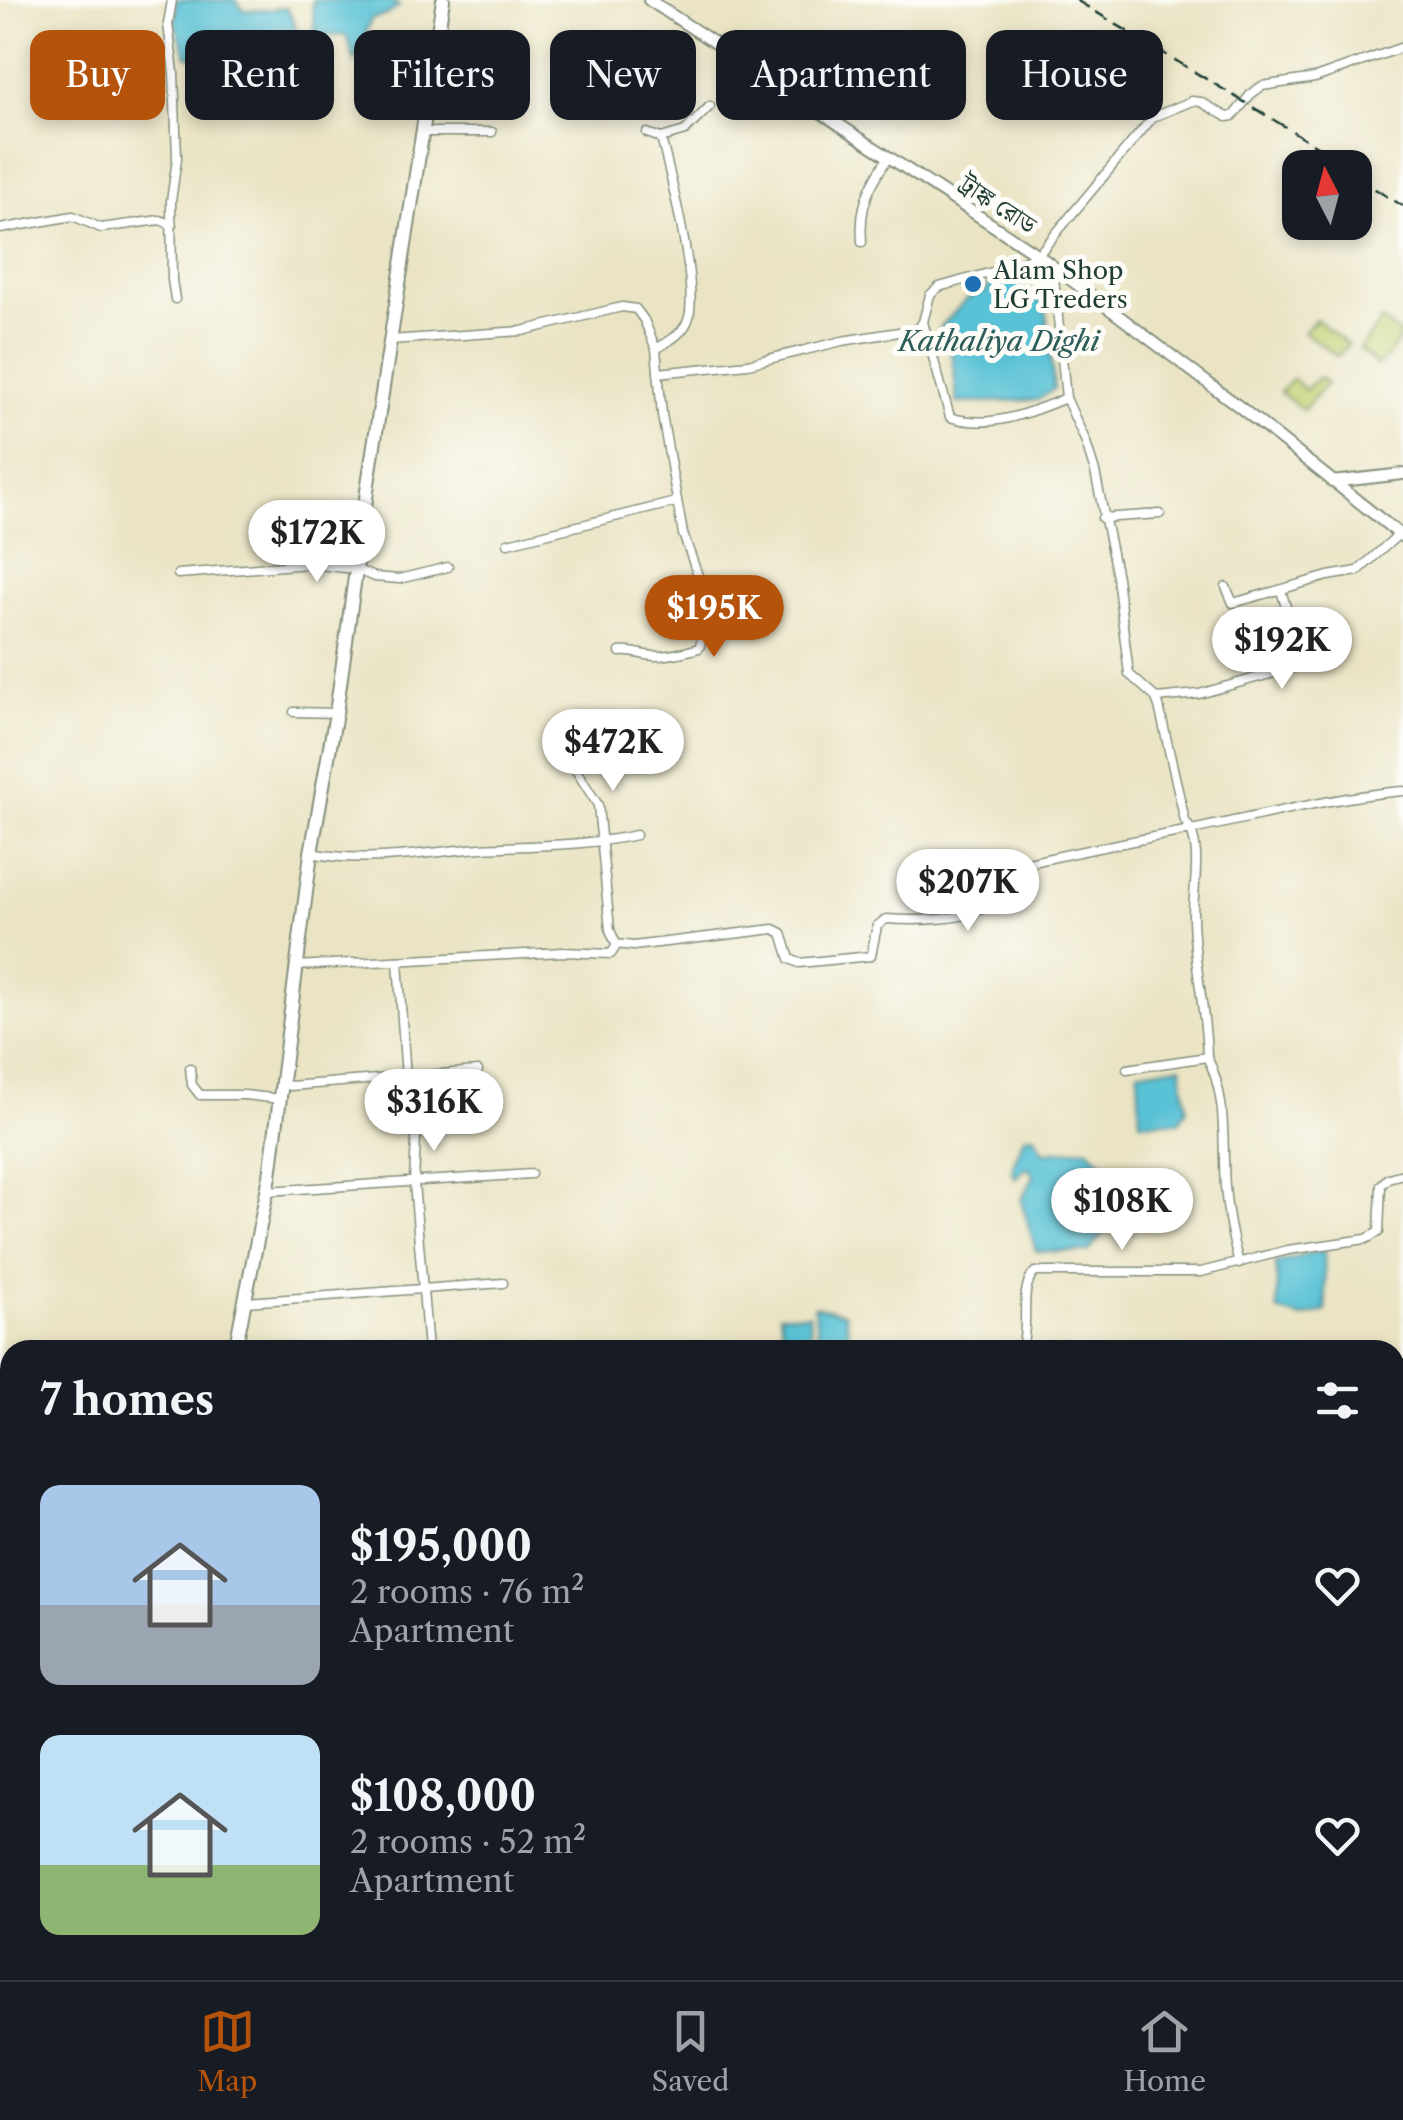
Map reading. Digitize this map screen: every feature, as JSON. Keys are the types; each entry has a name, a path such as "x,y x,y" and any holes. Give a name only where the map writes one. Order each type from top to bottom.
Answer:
{"highway":[{"path":"237,1340 284,1083 311,853 336,713 443,0"}],"main road":[{"name":"ট্রাঙ্ক রোড","path":"649,0 1038,254 1242,408 1401,535"},
{"path":"1332,482 1403,474"}],"street":[{"path":"172,0 168,24 177,158 172,225 175,299"},
{"path":"1066,398 1022,416 970,423 950,417 924,322 930,295 938,287 1003,269 1038,254 1154,118 1192,101 1201,102 1221,115 1233,116 1262,86 1315,78 1403,47"},
{"path":"647,133 661,138 686,131 710,106"},
{"path":"422,132 492,132"},
{"path":"656,349 680,333 688,320 690,296 674,186 661,138"},
{"path":"862,242 860,216 868,191 889,156"},
{"path":"0,229 73,216 101,228 160,220 172,225"},
{"path":"1053,266 1066,398 1095,472 1117,576 1129,674 1156,698 1185,821 1192,830 1193,921 1207,1057 1222,1104 1225,1192 1238,1264"},
{"path":"390,340 522,332 622,307 636,309 656,349 676,502 692,558 710,598 700,648 661,656 642,655 634,650 620,652"},
{"path":"658,372 748,364 842,340 911,332 924,322"},
{"path":"508,544 676,502"},
{"path":"1102,518 1160,514"},
{"path":"1226,588 1233,603 1358,571 1401,535"},
{"path":"178,574 309,564 399,579 448,567"},
{"path":"1156,698 1199,694 1294,667 1297,660 1280,590"},
{"path":"294,712 336,713"},
{"path":"572,764 598,805 610,930 618,945"},
{"path":"618,945 774,928 782,933 793,962 863,958 874,952 880,921 977,913 990,903 995,891 995,871 1109,843 1192,830 1346,796 1403,791"},
{"path":"311,853 330,857 601,842 636,835"},
{"path":"295,966 564,952 598,956 611,954 618,945"},
{"path":"398,961 406,1078 416,1137 414,1183 428,1340"},
{"path":"1127,1069 1207,1057"},
{"path":"190,1068 192,1085 200,1095 244,1094 280,1099"},
{"path":"284,1083 290,1086 478,1070"},
{"path":"267,1191 531,1174"},
{"path":"1023,1340 1026,1284 1034,1272 1201,1272 1288,1250 1366,1239 1379,1232 1380,1185 1403,1174"},
{"path":"246,1302 503,1283"}],"green space":[{"path":"1316,319 1348,345 1337,356 1304,332"},
{"path":"1381,320 1401,335 1389,356 1377,366 1360,349"},
{"path":"1319,377 1327,383 1303,410 1280,392 1292,379 1305,390"}],"water":[{"path":"176,0 236,0 244,11 287,8 296,30 185,30 185,51 175,24"},
{"path":"312,0 390,0 399,6 387,15 371,19 367,30 354,30 354,59 346,35 334,35 334,30 314,30"},
{"name":"Kathaliya Dighi","path":"1007,276 1046,308 1054,389 1038,400 957,403 951,353 940,327 965,301 986,291 992,281"},
{"path":"1181,1066 1187,1108 1179,1122 1140,1121 1138,1071"},
{"path":"1035,1135 1044,1152 1088,1148 1106,1166 1111,1224 1088,1252 1036,1251 1021,1200 1034,1176 1027,1167 1015,1178 1012,1168 1024,1136"},
{"path":"1324,1250 1326,1311 1302,1318 1278,1311 1276,1263"},
{"path":"814,1306 845,1313 849,1340 819,1340"},
{"path":"780,1314 809,1314 811,1340 783,1340"}],"railway":[{"path":"1076,0 1323,150"},
{"path":"1372,187 1403,206"}],"place":[{"name":"Alam Shop LG Treders","path":"973,284"}]}
